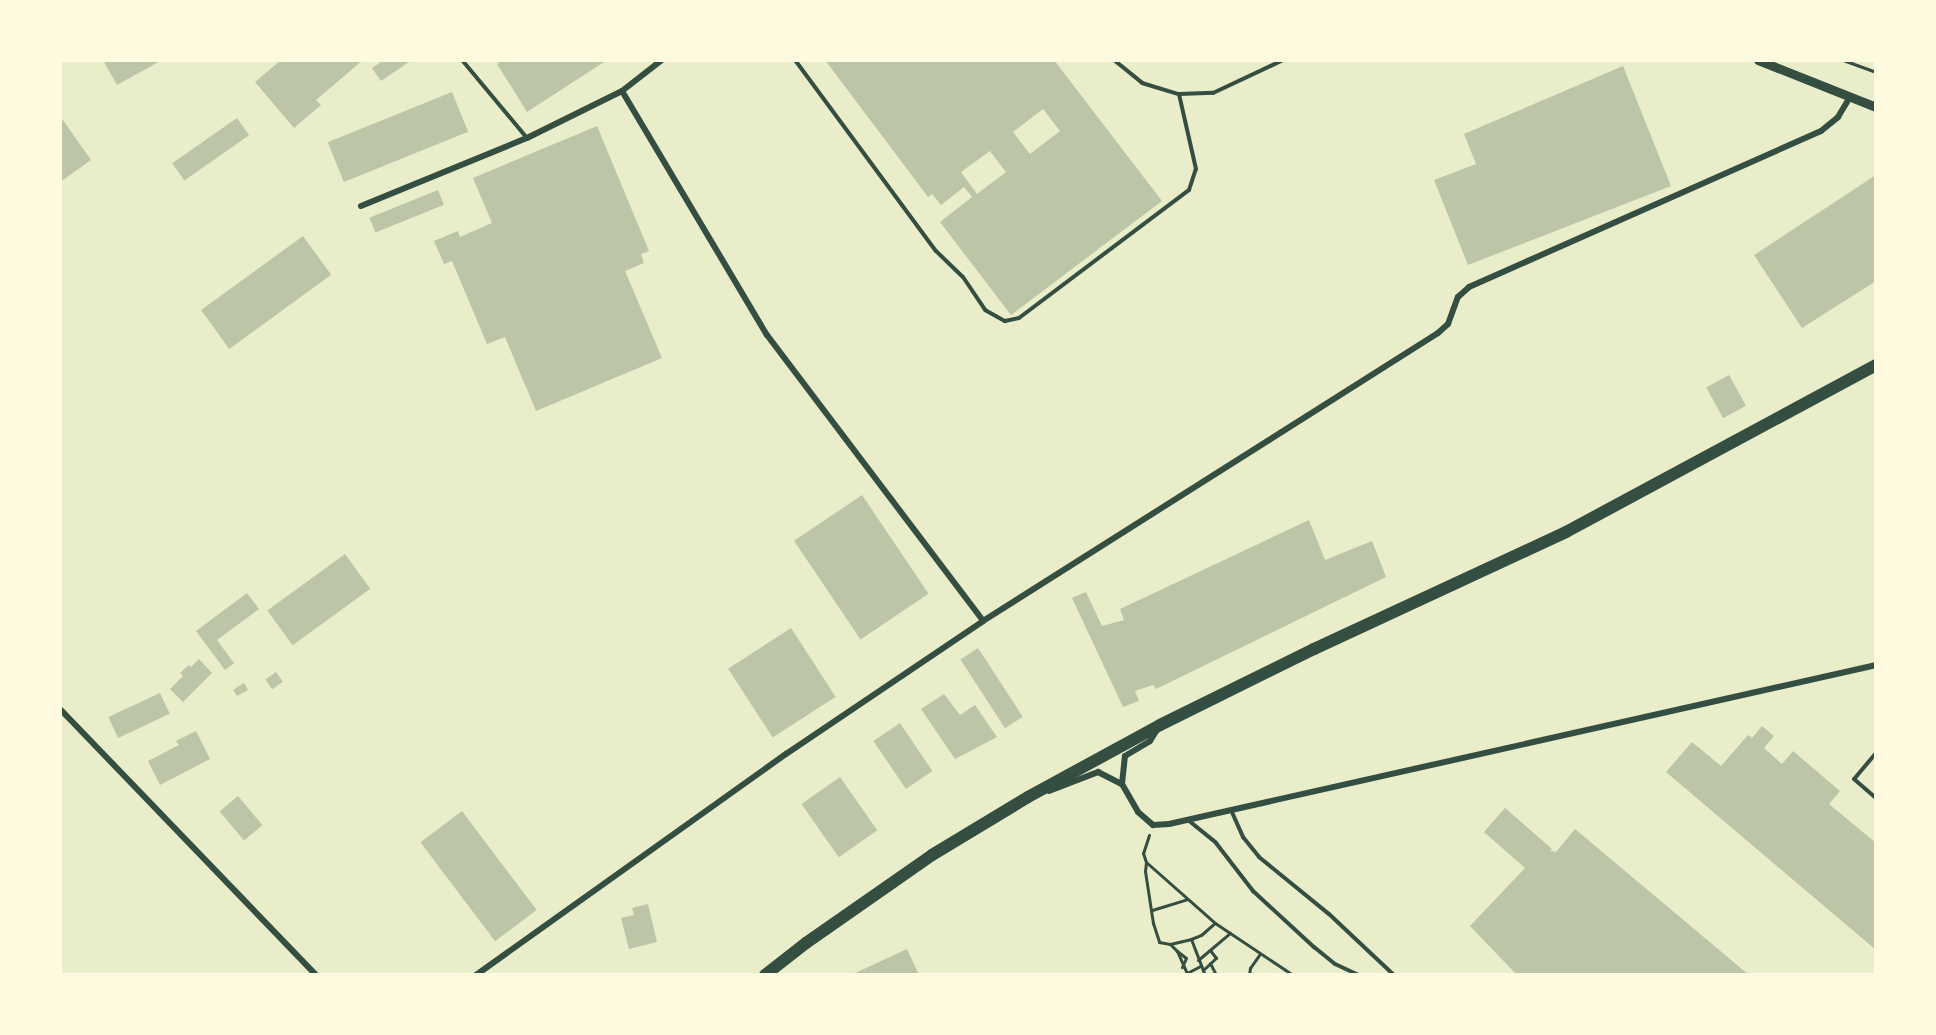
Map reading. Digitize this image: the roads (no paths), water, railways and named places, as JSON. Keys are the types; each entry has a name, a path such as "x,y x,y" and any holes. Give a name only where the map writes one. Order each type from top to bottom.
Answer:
{"main road":[{"path":"765,975 806,943 932,855 1028,797 1160,725 1566,532 1876,365"}],"street":[{"path":"362,206 527,138 622,91 662,60"},
{"path":"1758,60 1876,107"},
{"path":"622,91 767,335 983,621"},
{"path":"476,975 786,754 983,621 1438,333 1448,324 1458,297 1469,287 1821,130 1838,117 1851,97"},
{"path":"1028,797 1066,786 1098,772 1122,784 1138,812 1153,825 1231,810 1876,665"},
{"path":"60,709 316,975"},
{"path":"1122,784 1125,756 1150,741 1160,725"}],"lane":[{"path":"462,60 527,138"},
{"path":"795,60 936,251 963,277 985,310 1005,321 1019,318 1189,190 1196,169 1179,94"},
{"path":"1114,60 1142,82 1179,94 1213,93 1283,60"},
{"path":"1876,753 1854,779 1876,798"},
{"path":"1231,810 1243,837 1259,857 1329,914 1394,975"},
{"path":"1188,819 1216,843 1253,891 1314,947 1335,964 1359,975"}]}
